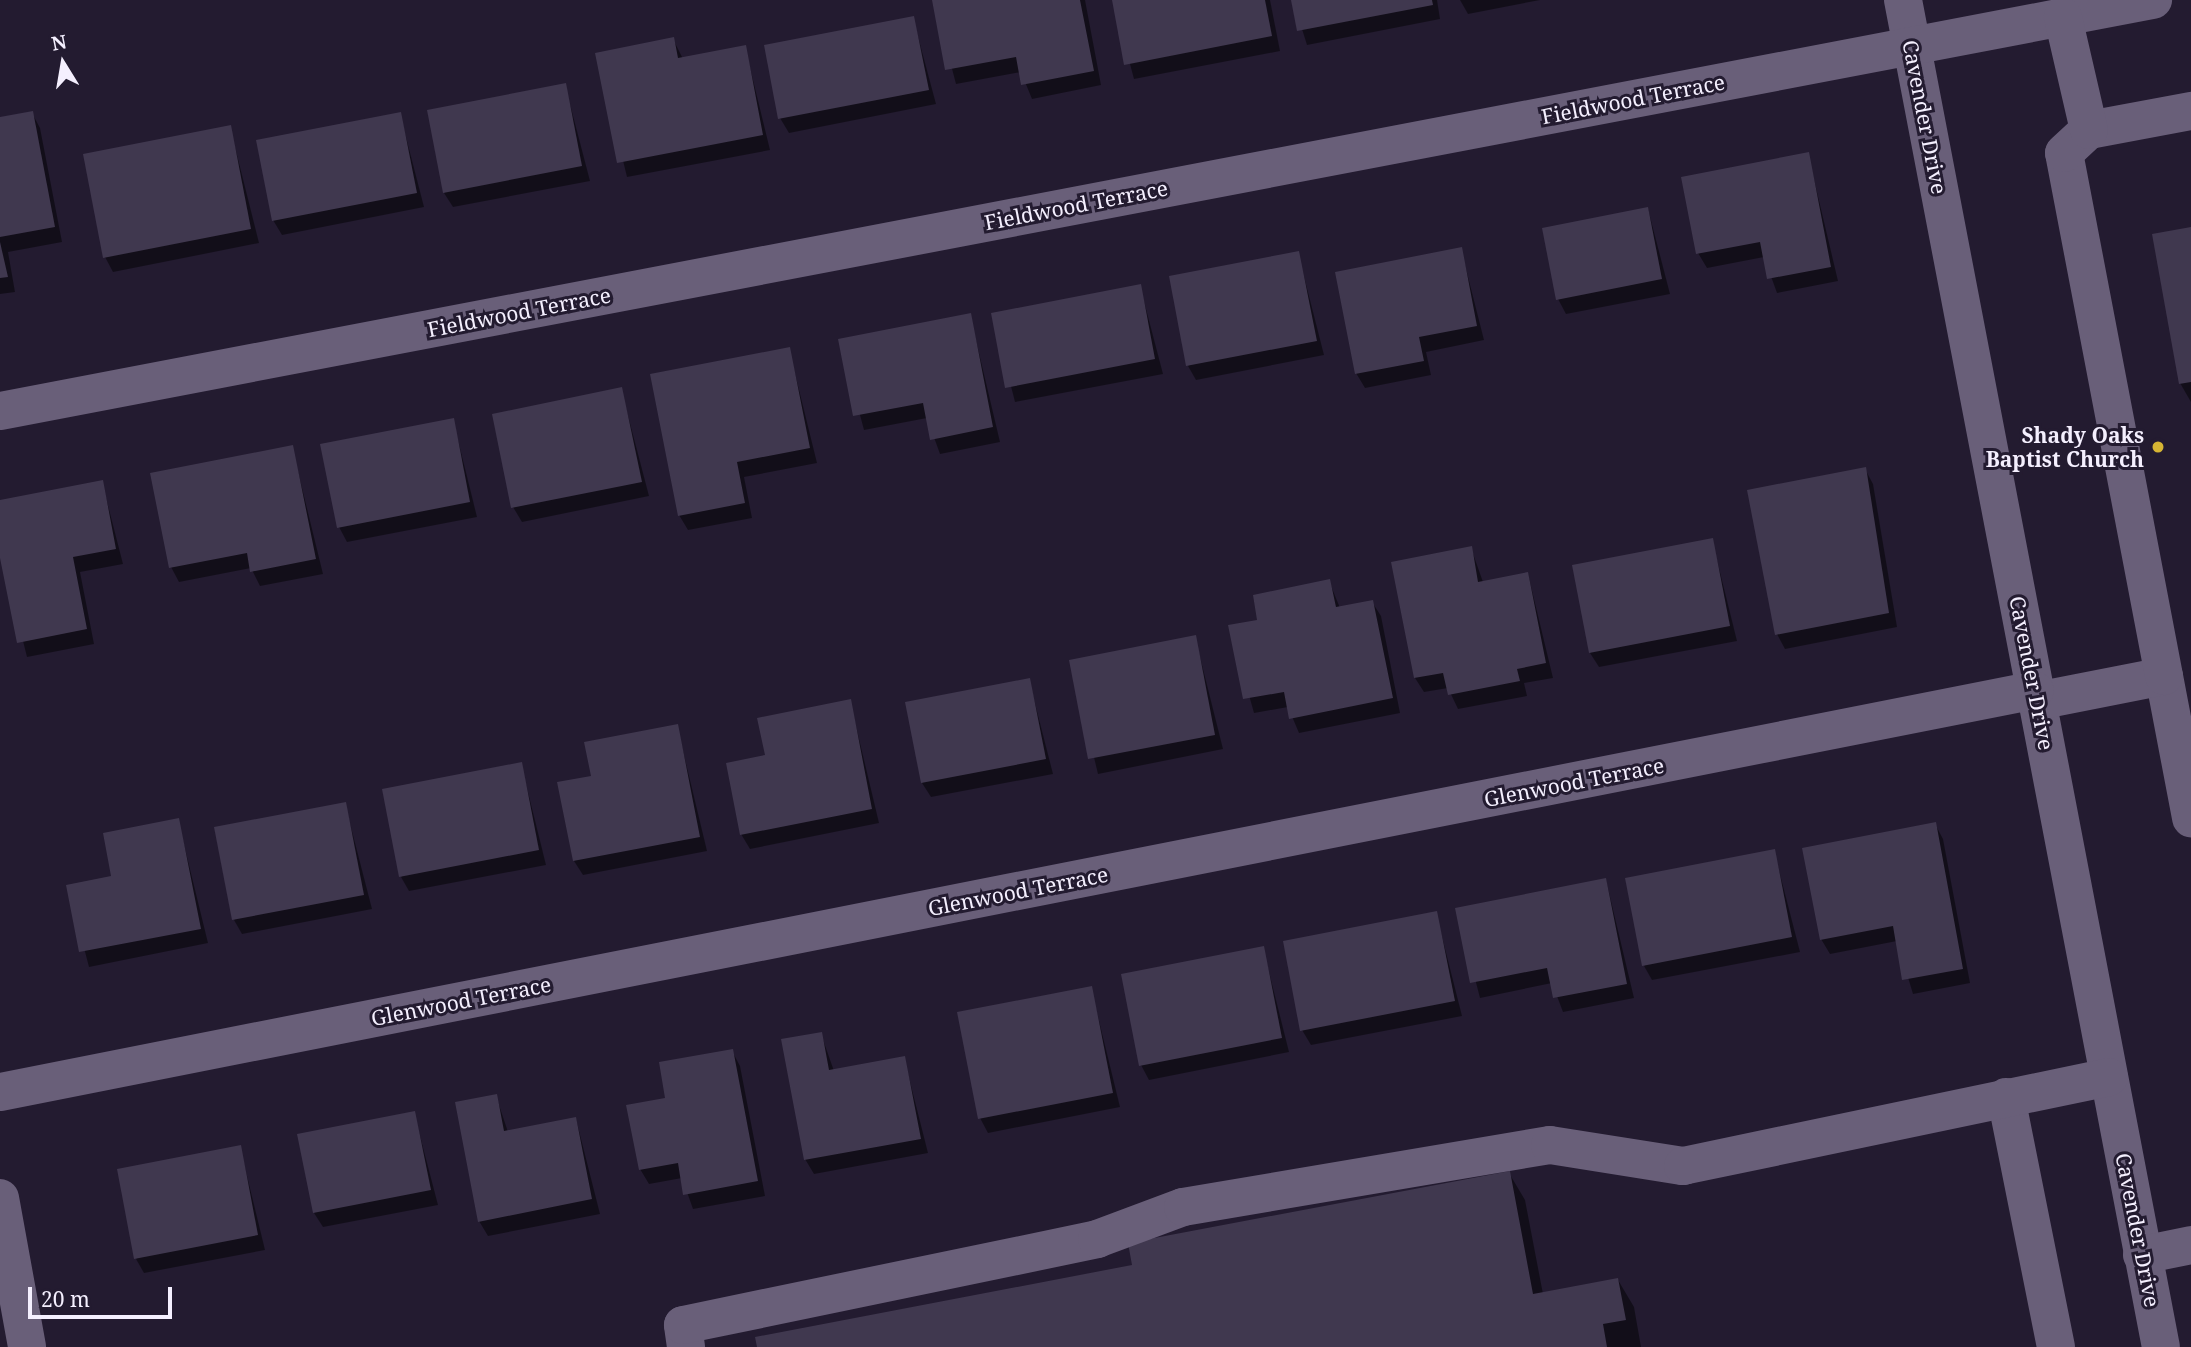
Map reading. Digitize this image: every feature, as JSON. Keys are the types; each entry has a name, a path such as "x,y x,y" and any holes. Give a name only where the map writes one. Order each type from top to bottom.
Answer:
{"street":[{"name":"Cavender Drive","path":"1903,0 2161,1347"},
{"name":"Fieldwood Terrace","path":"0,411 2153,0"},
{"path":"2063,17 2089,130"},
{"path":"2191,111 2089,130 2064,153 2191,818"},
{"name":"Glenwood Terrace","path":"0,1093 2036,696 2164,676"},
{"path":"686,1347 683,1325 1097,1239 1183,1207 1550,1145 1683,1166 2109,1077"},
{"path":"2006,1097 2056,1347"},
{"path":"0,1198 27,1347"},
{"path":"2142,1255 2191,1245"}],"building":[{"path":"932,0 1080,0 1094,71 1021,85 1016,57 945,70"},
{"path":"1112,0 1265,0 1272,36 1124,65"},
{"path":"1291,0 1432,0 1433,5 1297,31"},
{"path":"914,16 929,90 778,119 764,45"},
{"path":"674,37 678,58 746,45 763,135 617,163 595,53"},
{"path":"566,83 582,166 443,193 427,110"},
{"path":"33,111 55,227 0,237 0,117"},
{"path":"401,112 417,193 272,221 256,140"},
{"path":"231,125 251,229 103,258 83,154"},
{"path":"1809,152 1831,267 1767,279 1760,242 1696,254 1681,177"},
{"path":"1648,207 1662,279 1556,300 1542,228"},
{"path":"2191,227 2191,382 2179,384 2152,234"},
{"path":"0,242 8,277 0,278"},
{"path":"1462,247 1477,326 1419,337 1424,361 1355,374 1335,272"},
{"path":"1299,251 1317,341 1186,366 1169,276"},
{"path":"1141,284 1155,359 1005,388 991,313"},
{"path":"971,313 993,427 930,440 923,403 853,416 838,339"},
{"path":"790,347 810,448 737,462 745,503 678,516 650,374"},
{"path":"622,387 642,482 511,508 492,414"},
{"path":"454,418 470,502 337,528 320,444"},
{"path":"293,445 316,559 250,572 247,553 169,568 150,473"},
{"path":"1866,467 1889,613 1775,635 1747,490"},
{"path":"103,480 116,549 73,557 87,629 17,643 0,558 0,500"},
{"path":"1713,538 1730,626 1589,653 1572,565"},
{"path":"1472,546 1478,582 1528,572 1546,663 1517,669 1520,681 1448,695 1443,673 1414,678 1391,562"},
{"path":"1330,579 1336,607 1373,600 1393,698 1289,719 1284,692 1243,699 1228,625 1257,620 1253,595"},
{"path":"1196,635 1215,735 1088,759 1069,660"},
{"path":"1030,678 1046,759 921,783 905,702"},
{"path":"851,699 872,809 740,835 726,763 765,755 757,718"},
{"path":"678,724 700,837 573,861 557,782 591,776 584,742"},
{"path":"522,762 539,850 399,877 382,789"},
{"path":"346,802 364,895 232,920 214,827"},
{"path":"179,818 201,929 79,952 66,885 111,876 103,833"},
{"path":"1936,822 1963,969 1902,980 1893,926 1820,940 1802,848"},
{"path":"1775,849 1792,937 1642,966 1625,878"},
{"path":"1606,878 1627,984 1553,998 1547,968 1470,983 1455,908"},
{"path":"1437,911 1455,1001 1300,1031 1283,941"},
{"path":"1264,946 1282,1038 1139,1066 1121,974"},
{"path":"1092,986 1113,1093 978,1119 957,1012"},
{"path":"822,1032 829,1070 905,1056 921,1139 804,1160 781,1039"},
{"path":"733,1049 758,1181 683,1195 678,1163 639,1170 626,1105 665,1098 659,1062"},
{"path":"497,1094 504,1131 576,1117 592,1199 478,1222 455,1102"},
{"path":"415,1111 431,1190 313,1213 297,1134"},
{"path":"241,1145 258,1235 134,1259 117,1169"},
{"path":"1510,1171 1533,1294 1618,1278 1626,1320 1603,1324 1607,1347 757,1347 755,1337 1132,1265 1128,1243"}],"place":[{"name":"Shady Oaks Baptist Church","path":"2158,447"}]}
